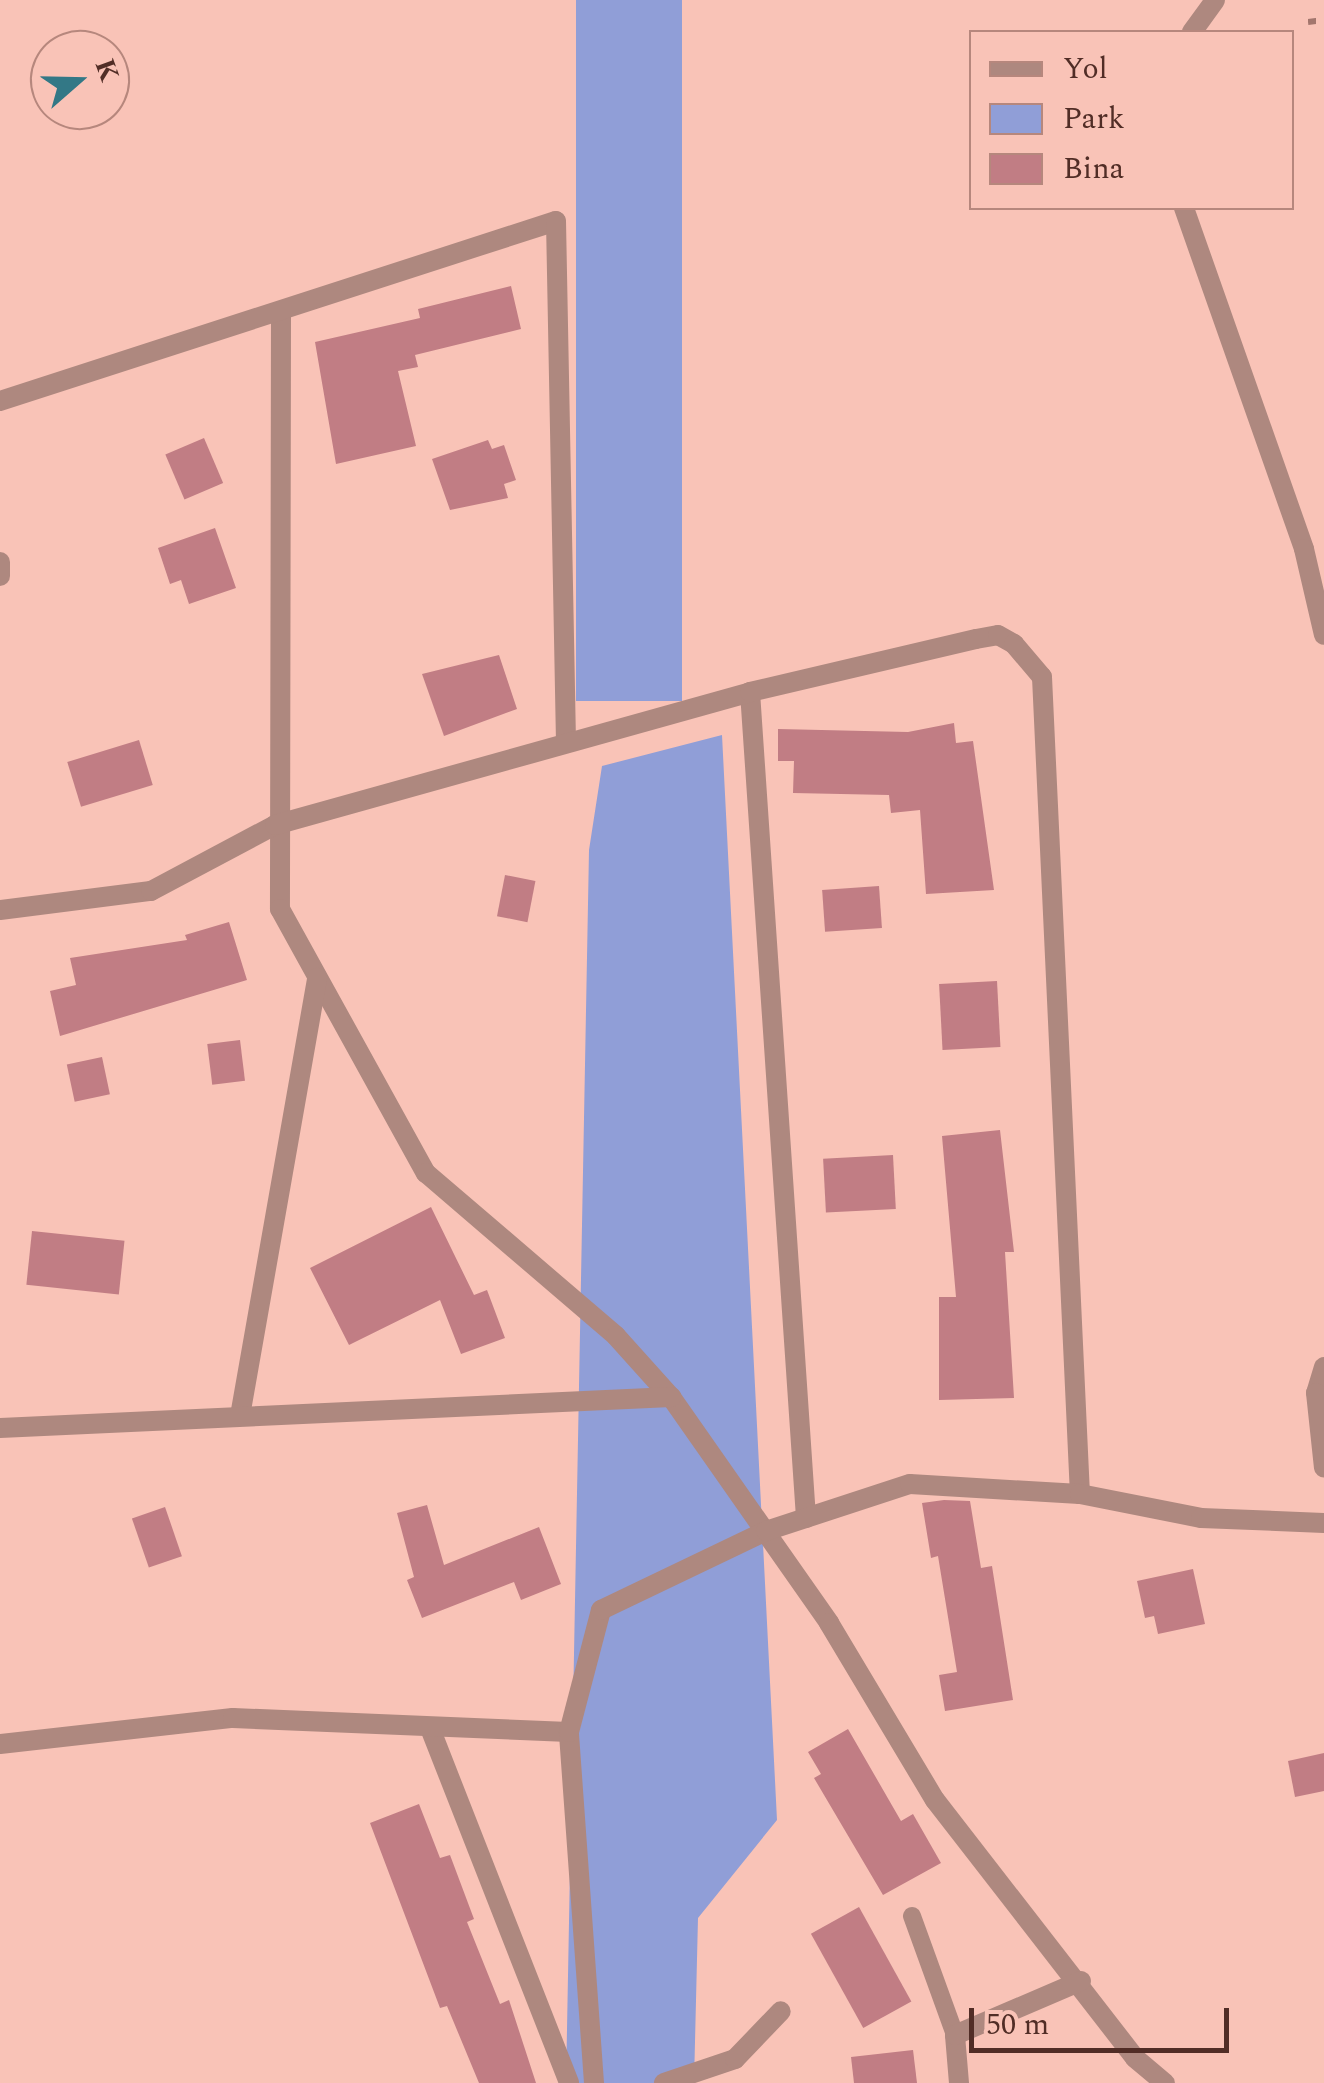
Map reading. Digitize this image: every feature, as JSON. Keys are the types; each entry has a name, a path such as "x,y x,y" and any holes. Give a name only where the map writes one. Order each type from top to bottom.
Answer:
{"street":[{"path":"1193,30 1215,0"},
{"path":"1185,210 1304,550 1324,636"},
{"path":"0,400 556,221 566,743"},
{"path":"281,311 275,825 280,909 426,1173 616,1336 671,1398 766,1531 935,1800 1081,1981 1135,2058 1166,2083"},
{"path":"0,562 0,576"},
{"path":"0,910 151,891 275,825 750,692 998,635 1031,658 1042,677 1080,1494"},
{"path":"750,692 806,1518"},
{"path":"240,1416 317,978"},
{"path":"1324,1367 1316,1394 1324,1468"},
{"path":"0,1428 671,1398"},
{"path":"594,2083 569,1732 601,1610 766,1531 910,1484 1080,1494 1201,1518 1324,1523"},
{"path":"0,1744 233,1718 569,1732"},
{"path":"430,1728 569,2083"},
{"path":"959,2083 955,2035 1081,1981"},
{"path":"664,2083 736,2060 781,2011"}],"lane":[{"path":"912,1916 955,2035"}],"path":[{"path":"1308,22 1324,20"}],"green space":[{"path":"576,0 682,0 682,701 576,701"},
{"path":"722,735 777,1820 698,1918 694,2083 566,2083 589,850 602,766"}],"building":[{"path":"511,286 521,329 415,355 418,367 398,371 416,446 336,464 315,342 420,318 418,309"},
{"path":"204,438 223,483 184,500 165,454"},
{"path":"488,440 492,449 504,445 516,480 504,484 508,498 450,510 432,459"},
{"path":"215,528 236,588 189,604 181,580 170,584 158,548"},
{"path":"499,655 517,709 444,736 422,674"},
{"path":"954,723 956,743 973,741 994,890 926,894 920,810 891,813 889,795 793,793 794,761 778,761 778,729 908,732"},
{"path":"139,740 153,785 81,807 67,762"},
{"path":"505,875 535,881 527,922 497,916"},
{"path":"879,886 882,928 825,932 822,890"},
{"path":"229,922 247,980 60,1036 50,991 76,985 70,958 187,940 185,935"},
{"path":"997,981 1000,1047 943,1050 939,984"},
{"path":"240,1040 245,1081 212,1085 207,1044"},
{"path":"102,1057 110,1094 75,1102 67,1064"},
{"path":"1000,1130 1014,1252 1005,1252 1014,1398 939,1400 939,1297 956,1297 942,1136"},
{"path":"893,1155 896,1209 826,1213 823,1159"},
{"path":"431,1207 474,1295 487,1290 505,1338 461,1354 440,1300 349,1345 310,1268"},
{"path":"32,1231 124,1241 119,1294 26,1285"},
{"path":"970,1501 981,1568 992,1566 1013,1700 945,1711 939,1675 957,1672 938,1556 931,1558 922,1503"},
{"path":"427,1505 444,1565 539,1527 561,1584 521,1600 514,1582 422,1618 407,1580 414,1577 397,1513"},
{"path":"165,1507 182,1556 149,1568 132,1518"},
{"path":"1193,1569 1205,1624 1158,1634 1154,1616 1145,1618 1137,1581"},
{"path":"848,1729 901,1821 913,1814 941,1863 883,1895 814,1778 821,1774 808,1752"},
{"path":"1324,1753 1324,1791 1295,1797 1288,1761"},
{"path":"419,1804 440,1858 450,1855 474,1919 467,1922 500,2004 509,2000 536,2083 479,2083 447,2006 440,2008 370,1823"},
{"path":"859,1907 911,2001 863,2028 811,1934"},
{"path":"913,2050 917,2083 854,2083 851,2057"}]}
